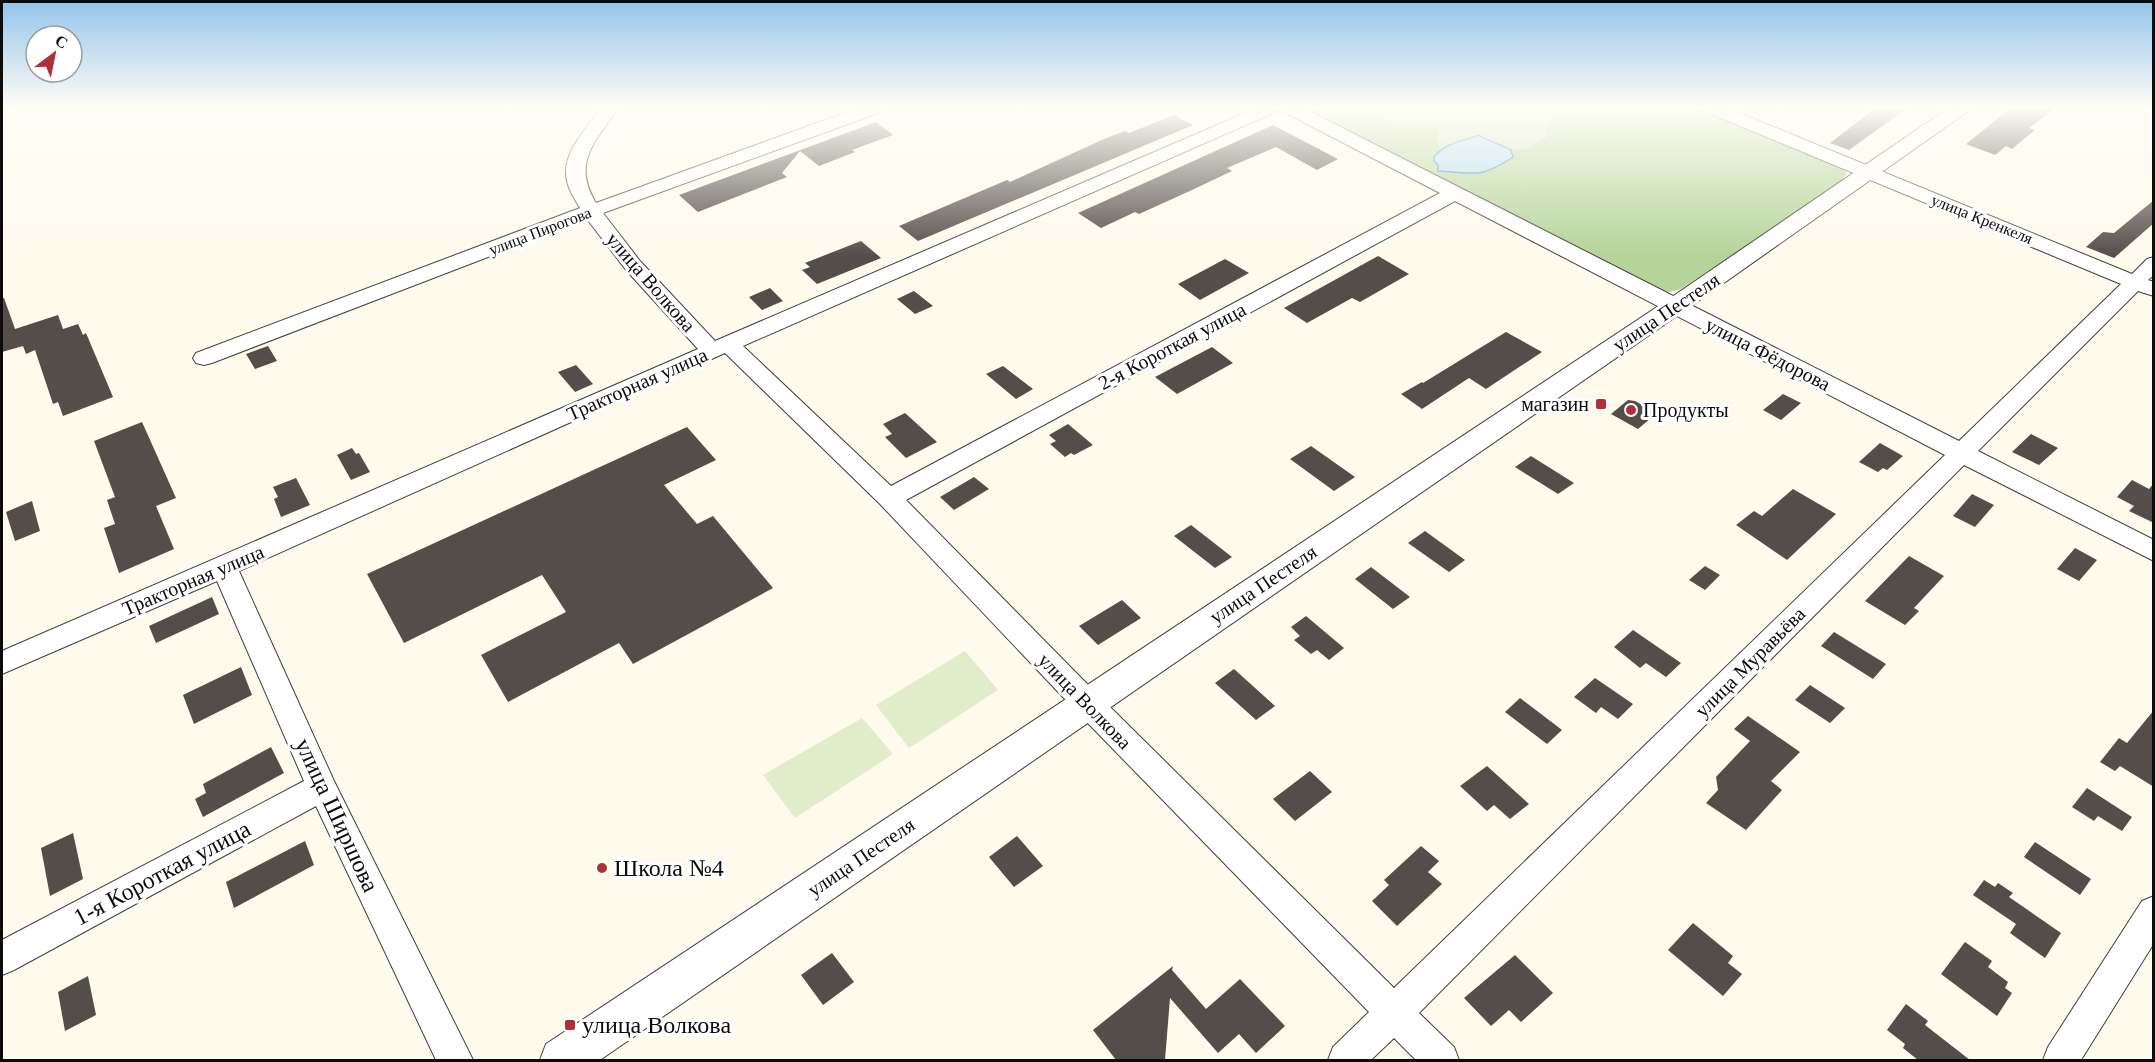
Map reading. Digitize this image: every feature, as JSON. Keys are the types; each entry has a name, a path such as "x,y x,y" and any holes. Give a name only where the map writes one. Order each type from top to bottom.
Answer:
{"street":[{"name":"улица Волкова","path":"580,157 574,176 580,192 591,211 652,287 889,498 1088,704 1441,1060"},
{"name":"улица Пирогова","path":"204,358 739,157"},
{"name":"Тракторная улица","path":"2,663 1156,157"},
{"name":"улица Фёдорова","path":"1383,157 2154,552"},
{"name":"улица Кренкеля","path":"1830,157 2147,278"},
{"name":"улица Пестеля","path":"562,1060 1893,157"},
{"name":"2-я Короткая улица","path":"889,498 1455,194"},
{"name":"улица Муравьёва","path":"1346,1060 1960,453 2147,278"},
{"name":"улица Ширшова","path":"224,567 322,787 455,1060"},
{"name":"1-я Короткая улица","path":"2,958 322,787"},
{"path":"2061,1060 2154,912"}],"green space":[{"path":"1396,157 1818,157 1836,164 1847,173 1840,183 1681,289 1669,292 1653,288"},
{"path":"965,651 998,690 909,748 876,705"},
{"path":"862,718 893,754 795,818 763,775"}],"water":[{"path":"1434,157 1513,157 1484,172 1469,173 1438,171"}],"building":[{"path":"783,157 795,157 782,173 787,177 698,212 679,195"},
{"path":"807,157 843,157 819,166"},
{"path":"1066,157 1118,157 918,241 899,226 1007,180 1010,182"},
{"path":"1203,157 1254,157 1227,168 1232,171 1192,190 1101,228 1078,213"},
{"path":"1293,157 1333,157 1338,159 1317,170"},
{"path":"2154,200 2154,223 2114,258 2086,247 2103,232 2114,233"},
{"path":"861,241 881,258 817,284 802,270 810,267 805,263"},
{"path":"1378,256 1409,274 1360,302 1352,298 1307,323 1284,308"},
{"path":"1225,259 1249,273 1200,300 1178,284"},
{"path":"770,288 783,301 762,310 749,297"},
{"path":"914,291 933,306 915,314 897,299"},
{"path":"2,298 4,298 15,329 58,315 63,329 78,324 83,335 86,333 113,397 63,416 58,402 53,404 35,350 26,354 23,346 2,352"},
{"path":"1506,332 1542,352 1486,389 1469,378 1422,409 1401,394 1423,383"},
{"path":"268,346 277,361 255,369 246,354"},
{"path":"1212,347 1233,363 1177,394 1155,377"},
{"path":"576,365 593,384 575,392 558,372"},
{"path":"1003,366 1033,389 1016,399 986,374"},
{"path":"1783,394 1801,403 1781,420 1763,410"},
{"name":"Продукты","path":"1628,400 1635,401 1657,413 1638,429 1611,414"},
{"path":"905,413 937,442 906,458 885,437 892,434 883,424"},
{"path":"142,422 176,498 156,506 174,549 119,573 104,528 115,524 107,500 115,497 94,441"},
{"path":"1068,424 1093,445 1065,457 1050,444 1056,441 1049,435"},
{"path":"687,427 716,460 664,485 697,524 713,516 773,588 633,664 619,643 508,702 481,655 566,612 542,575 404,643 367,574"},
{"path":"2031,434 2058,448 2039,465 2012,452"},
{"path":"1880,443 1903,456 1887,470 1883,468 1878,472 1859,462"},
{"path":"1311,446 1355,477 1334,491 1290,459"},
{"path":"352,448 356,454 359,453 370,472 351,480 337,455"},
{"path":"1531,456 1574,483 1558,494 1515,467"},
{"path":"974,477 989,489 954,510 940,497"},
{"path":"296,478 310,505 281,517 274,499 278,497 273,487"},
{"path":"2132,480 2149,489 2154,483 2154,523 2129,511 2134,506 2117,497"},
{"path":"1793,489 1836,514 1787,560 1736,525 1754,511 1762,516"},
{"path":"1972,494 1994,505 1975,527 1953,516"},
{"path":"32,501 40,531 15,541 6,512"},
{"path":"1191,525 1232,557 1215,568 1174,536"},
{"path":"1425,531 1465,560 1449,572 1408,543"},
{"path":"2075,548 2097,560 2079,581 2057,569"},
{"path":"1909,556 1944,576 1914,608 1919,611 1905,625 1865,601"},
{"path":"1705,566 1720,575 1705,590 1689,580"},
{"path":"1371,567 1410,597 1393,609 1355,579"},
{"path":"212,597 219,614 156,643 149,626"},
{"path":"1122,600 1141,618 1098,645 1079,626"},
{"path":"1306,616 1344,648 1329,660 1317,650 1311,654 1294,640 1300,636 1291,627"},
{"path":"1633,630 1681,663 1666,677 1646,663 1640,668 1614,647"},
{"path":"1834,632 1886,664 1873,679 1821,646"},
{"path":"241,667 252,695 194,724 183,695"},
{"path":"1234,669 1275,706 1256,720 1215,683"},
{"path":"1595,678 1633,704 1618,719 1601,707 1596,713 1574,697"},
{"path":"1810,685 1845,708 1830,723 1795,700"},
{"path":"1520,698 1562,730 1547,744 1505,712"},
{"path":"2154,710 2154,787 2120,766 2115,771 2100,762 2119,738 2127,743"},
{"path":"1748,716 1800,752 1771,781 1782,790 1746,830 1706,803 1718,790 1716,777 1750,741 1734,729"},
{"path":"271,747 284,773 203,817 195,799 206,793 203,784"},
{"path":"1487,766 1529,804 1510,819 1494,805 1487,811 1460,786"},
{"path":"1310,771 1332,792 1295,821 1273,799"},
{"path":"2087,788 2132,817 2122,831 2098,816 2094,821 2072,807"},
{"path":"73,833 83,879 50,896 41,848"},
{"path":"1017,836 1043,866 1014,887 989,857"},
{"path":"305,841 314,865 234,908 226,882"},
{"path":"2035,842 2091,879 2080,895 2024,857"},
{"path":"1421,846 1439,861 1428,872 1442,884 1397,926 1372,901 1389,885 1384,880"},
{"path":"1984,880 1995,887 1998,883 2013,893 2009,897 2061,933 2045,958 2010,933 2016,924 1973,895"},
{"path":"1693,923 1733,956 1728,963 1742,974 1723,996 1668,950"},
{"path":"1965,942 1992,961 1988,967 2008,982 2005,988 2012,993 1997,1016 1941,974"},
{"path":"832,953 854,982 823,1005 801,975"},
{"path":"1515,955 1553,993 1521,1022 1509,1010 1491,1026 1464,998"},
{"path":"1173,966 1172,970 1206,1009 1240,979 1285,1026 1256,1053 1239,1034 1218,1053 1170,998 1165,1060 1116,1060 1093,1030"},
{"path":"88,976 96,1015 65,1031 58,992"},
{"path":"1906,1004 1928,1021 1925,1025 1970,1060 1918,1060 1903,1048 1905,1044 1887,1030"}],"place":[{"name":"магазин","path":"1601,404"},
{"name":"Продукты","path":"1631,410"},
{"name":"Школа №4","path":"602,868"},
{"name":"улица Волкова","path":"570,1025"}]}
